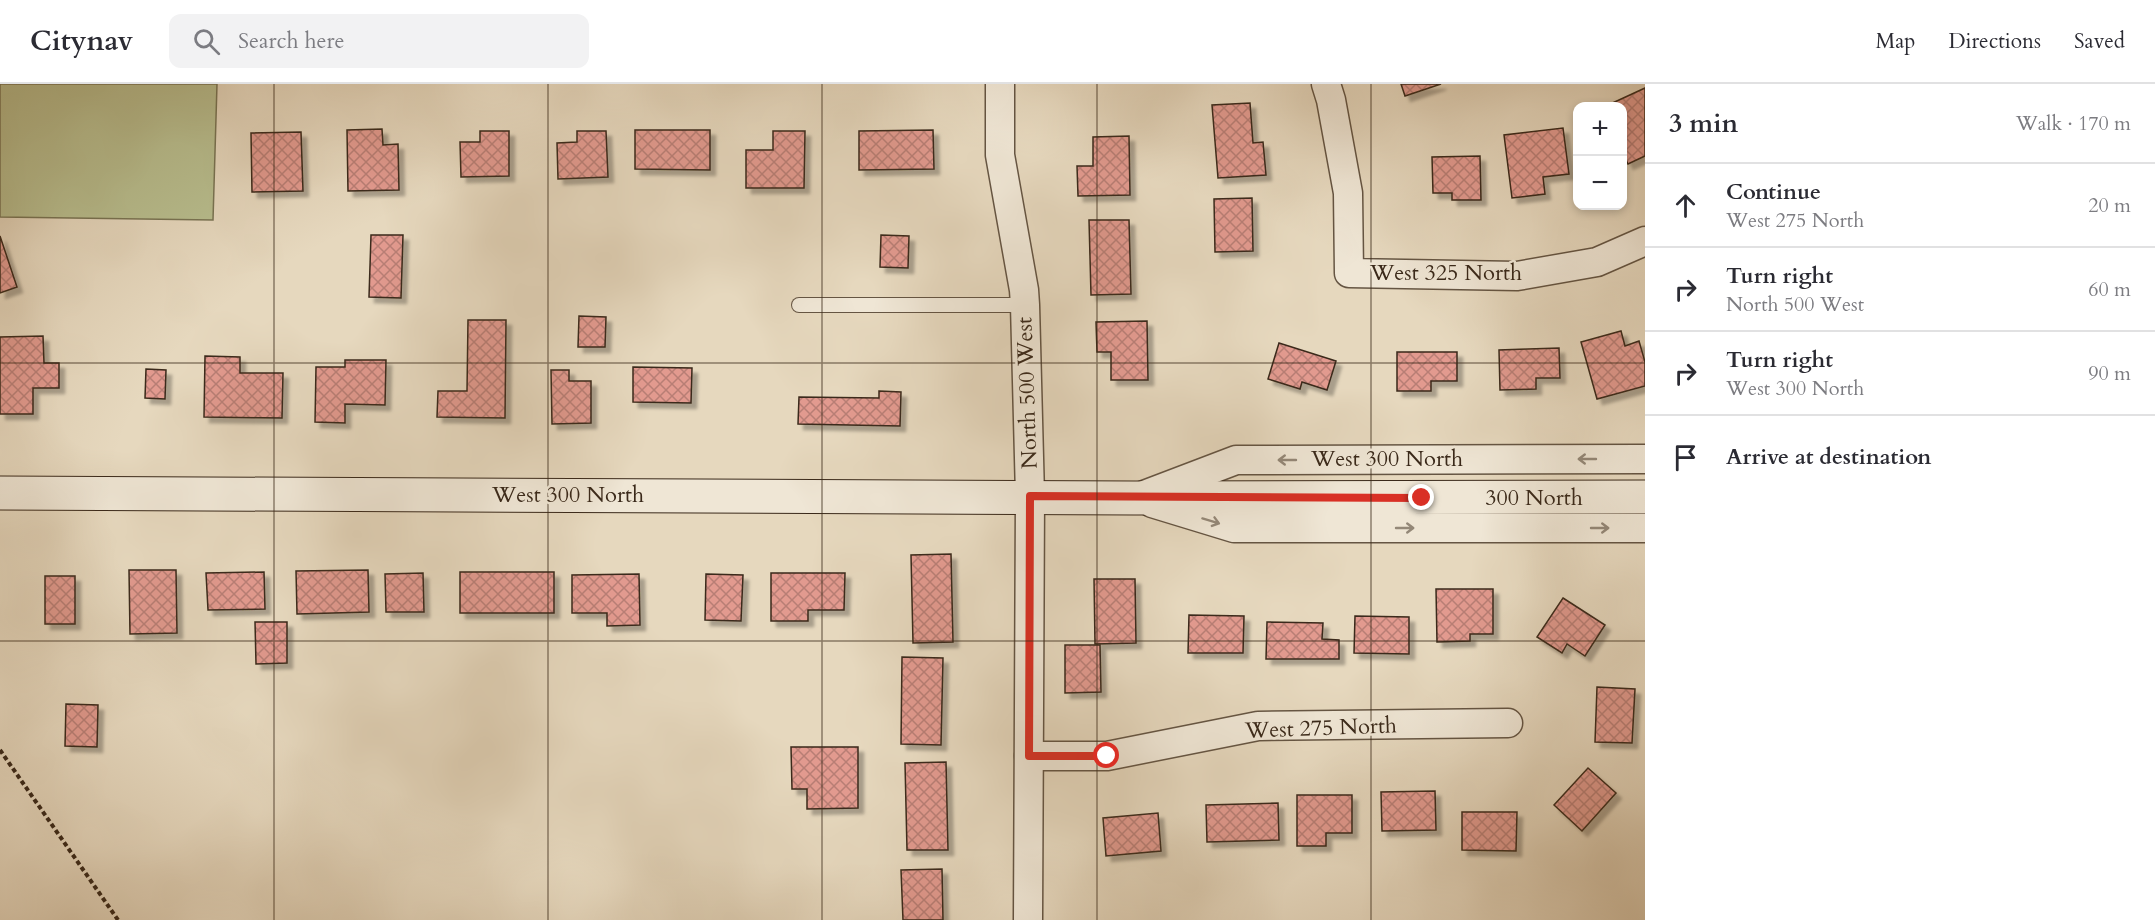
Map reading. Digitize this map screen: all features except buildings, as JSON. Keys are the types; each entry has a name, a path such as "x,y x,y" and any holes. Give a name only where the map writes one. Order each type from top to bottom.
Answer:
{"main road":[{"name":"West 300 North","path":"0,493 1422,498"},
{"name":"300 North","path":"1422,498 1645,497"}],"street":[{"name":"North 500 West","path":"1000,84 1000,155 1025,305 1030,496 1028,920"},
{"name":"West 325 North","path":"1326,84 1348,193 1349,273 1517,276 1597,262 1645,241"},
{"name":"West 300 North","path":"1135,498 1236,460 1645,459"},
{"name":"West 300 North","path":"1135,498 1234,528 1645,528"},
{"name":"West 275 North","path":"1029,756 1107,756 1258,726 1508,723"}],"lane":[{"path":"799,305 1025,305"}],"path":[{"path":"0,750 117,920"}],"green space":[{"path":"0,84 217,84 213,220 0,217"}],"route":[{"path":"1107,756 1029,756 1030,496 1422,498"}]}
